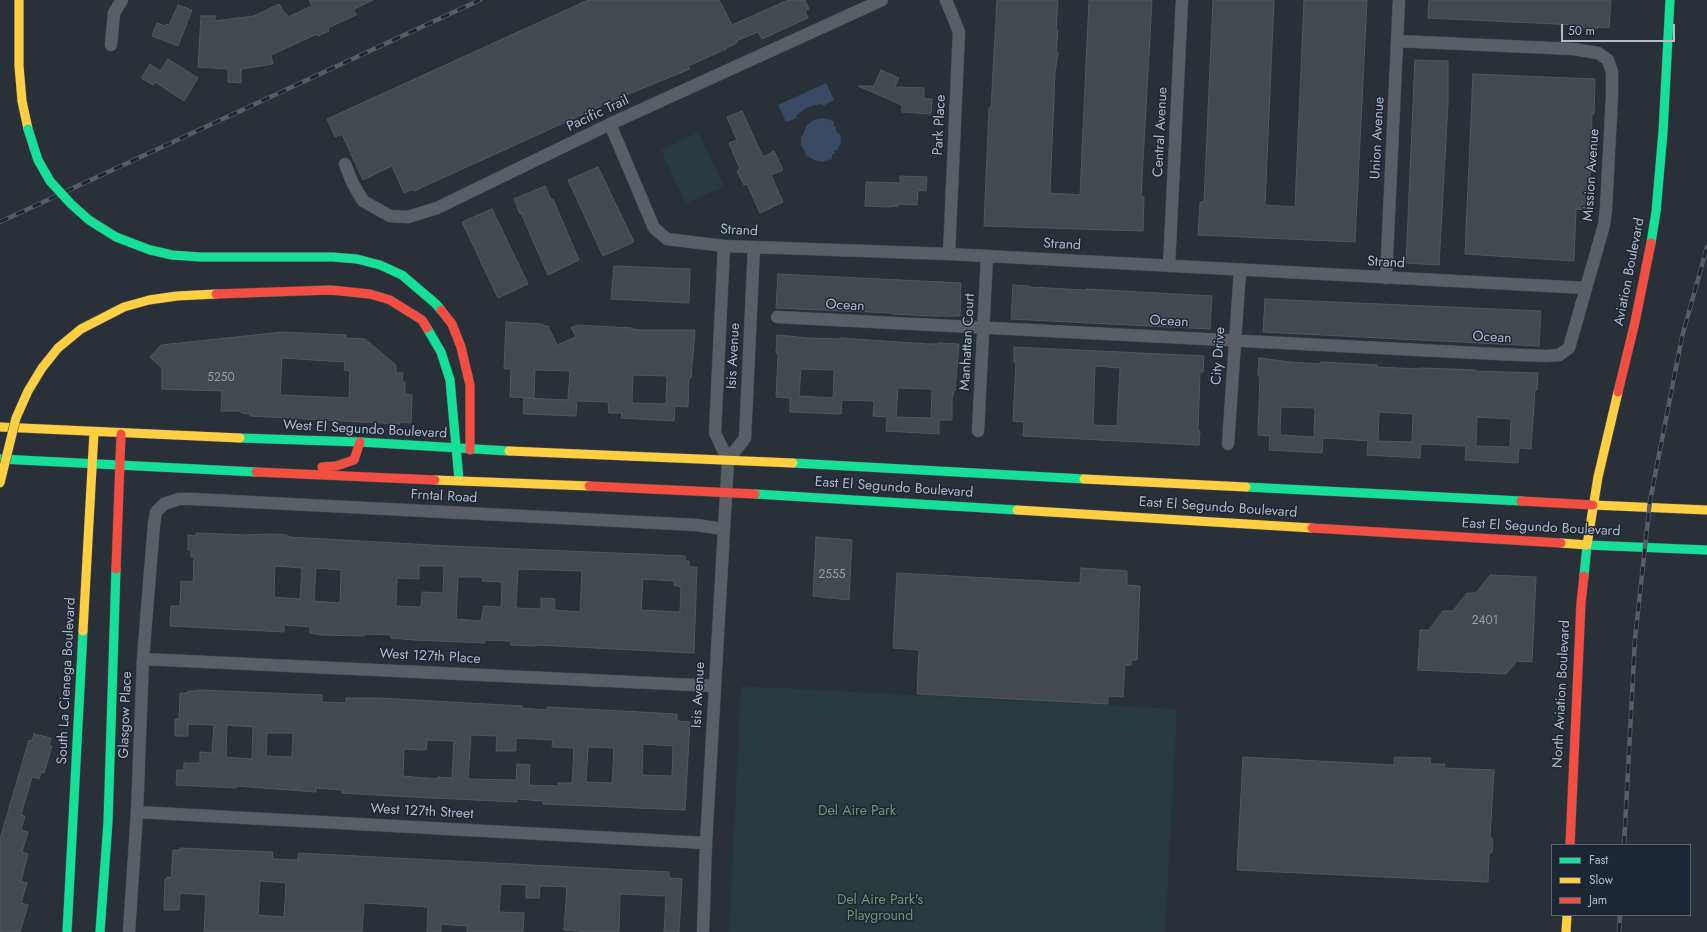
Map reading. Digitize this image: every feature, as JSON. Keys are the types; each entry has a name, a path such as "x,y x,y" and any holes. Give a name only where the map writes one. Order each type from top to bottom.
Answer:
{"main road":[{"path":"19,0 19,66 22,101 28,129 38,160 50,180 71,204 89,220 116,237 150,250 172,255 200,257 333,257 357,259 380,265 402,275 436,304 452,324 461,347 470,385 470,450"},
{"name":"Aviation Boulevard","path":"1587,545 1593,504 1648,262 1656,212 1663,132 1670,0"},
{"path":"0,483 16,418 28,391 42,368 58,348 81,330 100,318 124,307 149,300 177,296 330,290 350,290 390,300 422,320 441,352 450,380 455,450 459,480"},
{"name":"West El Segundo Boulevard","path":"0,427 121,434 360,442 455,450 728,460"},
{"name":"South La Cienega Boulevard","path":"66,932 94,432"},
{"path":"100,932 108,822 121,434"},
{"path":"278,472 336,466 354,460 360,442"},
{"path":"0,459 726,492"},
{"name":"East El Segundo Boulevard","path":"728,460 1707,510"},
{"name":"East El Segundo Boulevard","path":"726,492 1587,545 1707,550"},
{"name":"North Aviation Boulevard","path":"1570,844 1581,604 1587,545"},
{"path":"1566,916 1566,932"}],"street":[{"path":"111,45 114,13 122,0"},
{"name":"Pacific Trail","path":"345,164 352,182 363,201 390,216 408,217 437,208 610,124 882,0"},
{"name":"Park Place","path":"946,0 960,32 949,254"},
{"name":"Central Avenue","path":"1169,266 1182,0"},
{"name":"Union Avenue","path":"1386,278 1399,0"},
{"name":"Mission Avenue","path":"1397,41 1573,49 1598,53 1608,60 1612,72 1612,90 1604,225 1569,348 1559,355"},
{"name":"Strand","path":"610,124 654,228 667,238 724,246 949,254 1586,288"},
{"name":"Isis Avenue","path":"703,932 706,843 728,460 715,433 724,246"},
{"name":"Isis Avenue","path":"728,460 745,438 754,247"},
{"name":"Manhattan Court","path":"978,431 987,256"},
{"name":"City Drive","path":"1228,444 1240,270"},
{"name":"Ocean","path":"777,317 1546,356 1559,355"},
{"name":"Frntal Road","path":"164,504 179,499 192,499 697,525 723,529"},
{"name":"Glasgow Place","path":"129,932 137,812 143,659 154,524 156,512 164,504"},
{"name":"West 127th Place","path":"143,659 715,686"},
{"name":"West 127th Street","path":"137,812 706,843"}],"green space":[{"path":"698,132 724,186 686,204 661,150"},
{"name":"Del Aire Park","path":"741,686 1177,709 1165,932 729,932"}],"water":[{"path":"826,83 834,100 823,106 822,104 806,108 796,116 797,118 786,122 778,105"},
{"path":"822,118 834,121 834,126 840,135 841,142 838,149 834,151 835,154 832,154 832,159 822,162 807,156 801,145 801,138 807,125 814,120"}],"building":[{"path":"309,0 373,0 354,9 356,15 328,28 329,31 318,36 317,34 271,55 273,64 241,69 241,83 228,82 228,69 198,67 201,16 215,16 215,21 254,16 279,4 288,17 312,6"},
{"path":"588,0 719,0 732,25 788,0 805,0 809,9 805,11 808,18 762,39 758,32 736,41 737,43 726,49 688,66 690,69 614,100 414,191 413,189 404,193 392,166 363,180 342,134 335,137 327,119"},
{"path":"997,0 1058,0 1056,52 1058,52 1055,73 1050,193 1080,195 1089,0 1152,0 1141,197 1144,197 1143,231 984,226 989,108 991,108"},
{"path":"1213,0 1274,0 1265,205 1295,207 1304,0 1367,0 1355,242 1198,235 1200,202 1204,202"},
{"path":"1429,0 1611,0 1609,28 1583,28 1583,26 1577,25 1428,18"},
{"path":"178,5 192,10 178,46 152,36 157,23 165,26 166,24 169,25"},
{"path":"168,59 198,78 184,101 155,82 153,85 141,78 150,64 160,71"},
{"path":"1415,60 1448,61 1448,103 1439,265 1406,263"},
{"path":"881,70 899,78 895,87 924,88 924,99 932,99 931,114 902,112 902,105 858,86 874,86"},
{"path":"1473,74 1595,79 1594,114 1592,114 1589,210 1576,209 1574,261 1465,254"},
{"path":"742,111 763,157 774,151 783,170 771,175 783,202 760,213 747,184 744,185 737,171 740,169 729,143 737,140 727,117"},
{"path":"598,167 634,242 603,256 568,180"},
{"path":"900,176 927,177 926,191 918,190 917,205 898,204 898,206 888,207 865,206 866,182 900,183"},
{"path":"545,186 551,200 553,199 579,260 548,275 514,199"},
{"path":"492,209 528,284 498,298 462,222"},
{"path":"614,266 690,269 689,303 611,299"},
{"path":"778,274 961,283 960,316 931,316 776,308"},
{"path":"1013,285 1212,296 1210,329 1011,319"},
{"path":"1265,299 1541,311 1539,346 1263,332"},
{"path":"506,322 543,324 543,326 548,326 557,345 576,337 571,327 575,327 576,325 632,328 641,330 695,330 691,378 689,378 688,407 675,406 674,421 621,418 622,413 609,413 608,402 577,401 576,416 523,414 524,398 568,400 570,371 535,370 534,398 510,397 511,369 504,369","holes":["633,375 667,376 666,404 632,403"]},
{"path":"283,332 346,335 346,338 365,339 396,365 396,373 403,373 402,382 405,382 405,394 412,395 411,423 400,422 400,424 250,416 250,414 242,413 240,411 221,411 222,391 162,389 162,368 150,357 161,345","holes":["282,358 345,362 344,370 350,371 349,398 280,395"]},
{"path":"777,335 928,344 959,344 955,391 952,399 952,420 939,420 939,434 886,431 887,417 873,416 874,401 842,400 841,414 790,412 790,398 776,397 778,353 776,353","holes":["801,369 834,370 833,398 799,396","898,388 932,389 931,418 896,417"]},
{"path":"1014,347 1204,356 1203,372 1200,372 1199,445 1023,436 1024,422 1013,421 1016,362 1014,362","holes":["1095,366 1120,368 1117,426 1093,425"]},
{"path":"1259,358 1321,364 1321,362 1377,365 1377,367 1538,373 1537,390 1535,390 1531,449 1519,448 1518,463 1465,460 1466,446 1421,444 1420,458 1367,455 1368,441 1323,438 1322,453 1269,450 1270,436 1258,435 1260,376 1258,376","holes":["1281,407 1315,408 1314,437 1280,435","1379,412 1413,414 1412,442 1378,441","1477,417 1511,419 1510,447 1476,446"]},
{"path":"196,533 246,535 272,534 287,535 290,537 449,546 685,556 685,561 689,561 689,567 697,567 694,653 510,645 511,641 485,640 485,643 415,640 391,638 391,635 321,635 310,633 310,627 284,625 284,632 170,626 171,606 180,606 181,581 193,582 194,557 191,557 191,550 188,550 188,535 196,536","holes":["275,566 302,568 300,599 274,597","419,566 444,566 443,593 422,592 421,607 396,606 397,578 419,579","316,568 341,570 340,603 314,601","518,569 582,571 580,612 554,610 555,599 541,598 541,609 516,608","458,577 483,577 482,581 502,582 501,607 484,606 481,621 456,619","643,579 674,581 674,585 681,587 680,612 641,610"]},
{"path":"816,537 852,540 849,600 813,596"},
{"path":"1081,568 1127,571 1127,585 1140,586 1137,660 1131,660 1131,665 1125,665 1123,697 1108,696 1108,704 917,694 919,650 893,648 897,573 1080,583"},
{"path":"1490,575 1536,577 1532,662 1517,661 1506,674 1418,670 1420,630 1429,630 1443,611 1453,611 1467,593 1476,593"},
{"path":"198,691 322,695 322,702 346,703 346,698 380,698 522,706 522,708 547,710 547,707 677,714 677,721 690,722 685,810 543,804 543,801 517,799 517,802 342,793 342,790 316,788 316,792 236,786 236,788 176,785 177,770 184,770 184,763 200,763 200,752 212,753 214,725 188,724 188,736 175,736 175,719 179,719 180,693","holes":["227,725 253,727 252,759 226,757","267,733 293,733 292,757 266,756","471,735 497,736 496,751 516,751 516,738 553,740 552,747 574,748 572,783 558,783 558,786 529,785 530,765 517,764 516,780 468,779","427,740 454,741 452,778 438,777 437,779 403,776 404,749 426,750","643,744 673,746 672,776 642,775","588,747 614,748 612,783 586,782"]},
{"path":"34,734 51,738 49,745 52,746 44,773 41,772 39,779 32,777 21,815 25,816 21,830 28,832 22,852 28,854 21,881 27,883 21,903 28,905 20,932 0,932 0,839 29,740 32,741"},
{"path":"1243,757 1394,765 1394,757 1431,758 1430,764 1445,764 1444,768 1494,770 1490,837 1493,839 1492,852 1489,854 1488,882 1237,870"},
{"path":"180,848 273,852 272,859 298,860 298,853 669,872 669,878 682,879 679,932 664,932 666,896 620,894 619,932 589,932 564,930 567,887 540,886 539,898 526,898 526,885 501,884 499,912 524,913 523,932 467,932 467,926 441,924 441,932 427,932 428,907 364,903 362,932 204,932 206,895 180,893 179,910 164,910 165,879 167,879 167,877 171,878 173,850 180,850","holes":["260,881 286,883 284,917 258,915"]}],"railway":[{"path":"0,222 480,0"},
{"path":"1624,844 1635,639 1650,501 1682,337 1707,247"},
{"path":"1619,932 1620,916"}],"traffic: fast":[{"path":"1651,243 1656,212 1663,132 1670,0"},
{"path":"28,129 38,160 50,181 71,204 89,220 116,237"},
{"path":"116,237 150,250 172,255 200,257 333,257 357,259 380,265 402,275 441,310"},
{"path":"427,328 441,352 450,380 459,480"},
{"path":"240,438 360,442 509,451"},
{"path":"0,459 256,472"},
{"path":"793,463 1084,479"},
{"path":"1246,487 1521,501"},
{"path":"755,494 1017,510"},
{"path":"1584,576 1587,545 1707,550"},
{"path":"100,932 108,822 116,569"},
{"path":"67,932 83,631"}],"traffic: slow":[{"path":"19,0 19,66 22,101 28,129"},
{"path":"42,368 58,348 81,329 124,307 149,300 177,296 216,294"},
{"path":"0,483 16,418 28,391 42,368"},
{"path":"1561,543 1587,545 1598,477 1618,392"},
{"path":"0,427 240,438"},
{"path":"83,631 94,432"},
{"path":"509,451 793,463"},
{"path":"1084,479 1246,487"},
{"path":"435,480 589,486"},
{"path":"1593,505 1707,510"},
{"path":"1017,510 1312,528"},
{"path":"1566,932 1567,916"}],"traffic: jam":[{"path":"1618,392 1635,322 1651,243"},
{"path":"216,294 330,290 370,294 390,300 422,320 427,328"},
{"path":"441,310 452,324 461,347 470,385 470,450"},
{"path":"116,569 121,434"},
{"path":"322,467 336,466 354,460 360,442"},
{"path":"256,472 435,480"},
{"path":"589,486 755,494"},
{"path":"1521,501 1593,505"},
{"path":"1312,528 1561,543"},
{"path":"1570,844 1581,603 1584,576"}],"park label":[{"name":"Del Aire Park's Playground","path":"880,910"}]}
